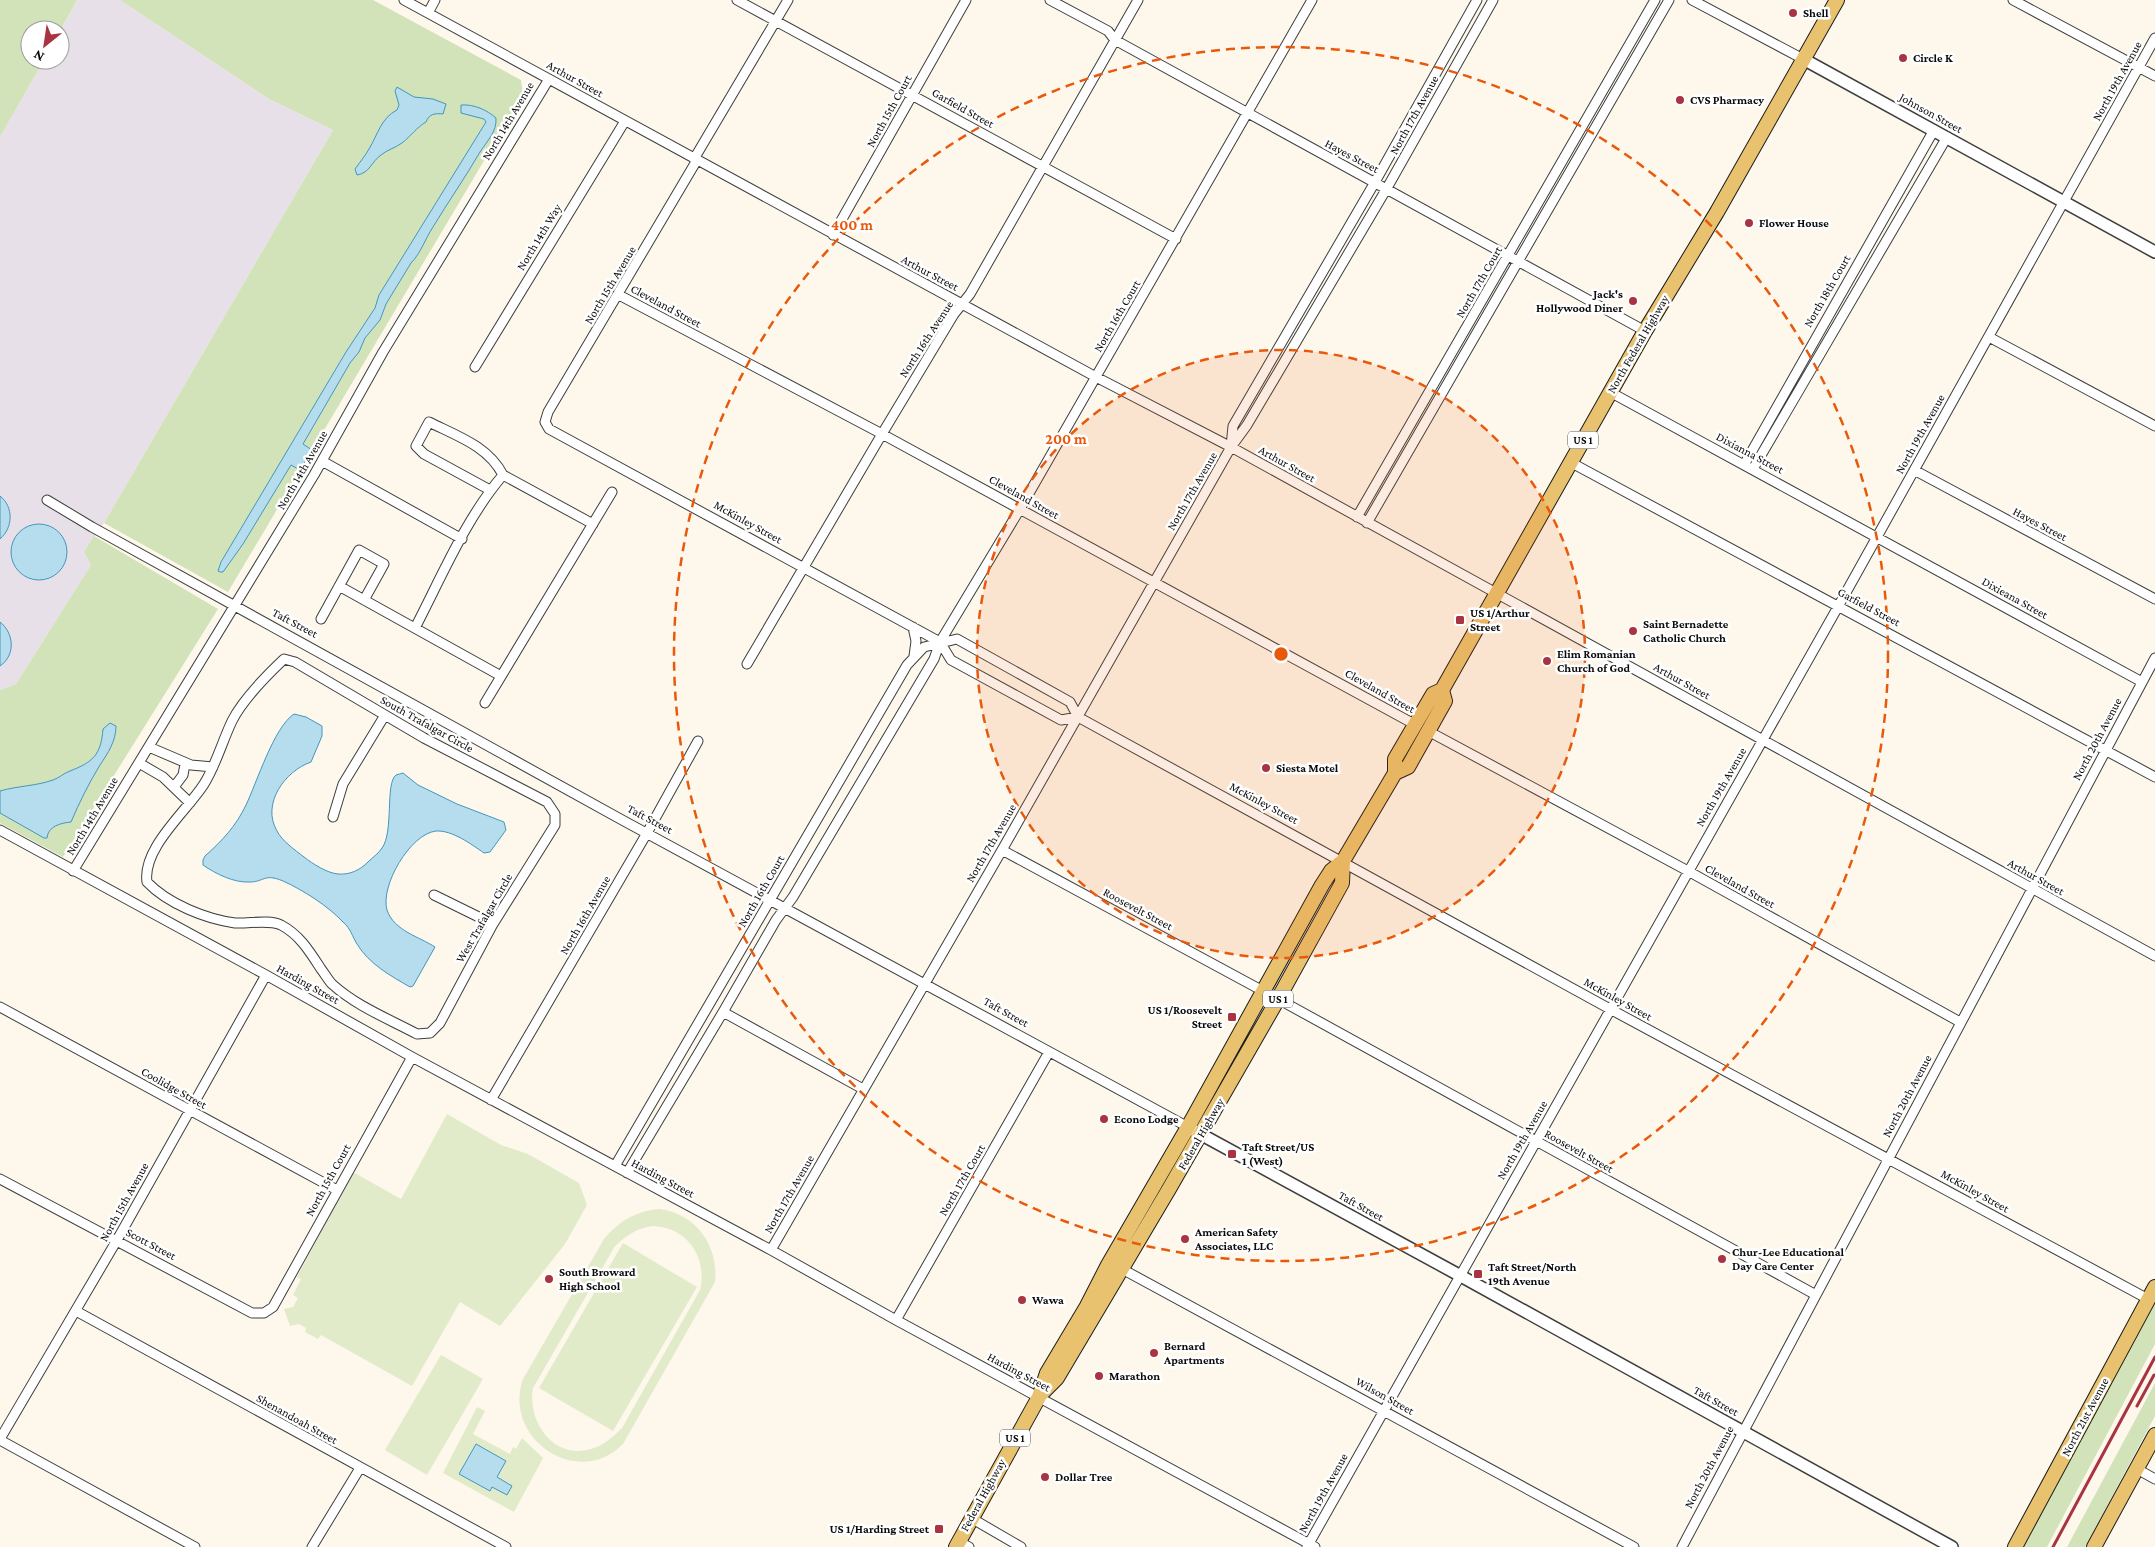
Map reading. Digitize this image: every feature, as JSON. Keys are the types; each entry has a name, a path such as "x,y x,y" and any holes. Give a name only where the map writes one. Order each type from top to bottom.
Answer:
{"main road":[{"name":"North Federal Highway","path":"1442,690 1645,330 1709,226 1805,60 1837,0"},
{"name":"Federal Highway","path":"958,1545 971,1518 1039,1397 1046,1373 1087,1306 1108,1264 1188,1127 1322,885 1331,871 1343,860 1395,772 1395,759 1432,694 1442,690 1445,701 1408,766 1395,772"},
{"name":"Federal Highway","path":"1039,1397 1057,1378 1278,999 1342,883 1343,860"},
{"name":"North 21st Avenue","path":"2015,1547 2152,1293"},
{"path":"2094,1547 2155,1435"}],"street":[{"name":"Arthur Street","path":"404,0 833,235 1096,377 1231,447 2155,956"},
{"path":"428,13 435,0"},
{"name":"Garfield Street","path":"737,0 1176,239"},
{"name":"North 15th Avenue","path":"545,422 548,412 619,295 788,0"},
{"name":"North 15th Court","path":"833,235 966,0"},
{"name":"Hayes Street","path":"1050,0 1108,31 1115,40 1645,330"},
{"name":"North 16th Avenue","path":"747,664 954,314 963,304 1138,0"},
{"name":"North 16th Court","path":"627,1173 784,907 793,896 934,659 940,642 1020,509 1312,0"},
{"name":"North 17th Avenue","path":"1231,447 1232,426 1375,182 1477,0"},
{"name":"North 17th Avenue","path":"772,1250 1231,447 1247,425 1388,188 1493,0"},
{"name":"North 17th Court","path":"1357,517 1655,0"},
{"name":"North 17th Court","path":"1368,523 1669,0"},
{"name":"Johnson Street","path":"1692,0 1947,137 2063,203 2155,252"},
{"path":"2013,0 2155,76"},
{"name":"North 19th Avenue","path":"1310,1546 1459,1274 1839,605 2155,38"},
{"path":"1622,58 1632,64"},
{"name":"North 14th Avenue","path":"73,871 322,461 383,352 548,79"},
{"name":"North 14th Way","path":"475,367 625,121"},
{"name":"North 18th Court","path":"1744,464 1934,130"},
{"name":"North 18th Court","path":"1753,469 1947,137"},
{"name":"Cleveland Street","path":"619,295 882,434 1414,724"},
{"path":"1989,337 2155,426"},
{"name":"Dixianna Street","path":"1610,392 1877,537"},
{"path":"490,490 424,454 416,446 429,422 486,452 496,462 502,475 592,524"},
{"name":"McKinley Street","path":"545,422 549,429 940,642 951,660 1061,720 1078,717"},
{"path":"322,461 462,539"},
{"name":"Garfield Street","path":"1570,462 1839,605 2155,777"},
{"name":"Hayes Street","path":"1914,470 2155,599"},
{"path":"415,628 462,539 490,490 502,475"},
{"path":"485,703 612,492"},
{"name":"Taft Street","path":"48,500 92,527 647,833 1459,1274 1952,1547"},
{"name":"Dixieana Street","path":"1877,537 2142,682"},
{"path":"322,619 360,550 384,564 364,600"},
{"path":"339,586 501,676"},
{"path":"913,627 916,642 914,656"},
{"name":"McKinley Street","path":"940,642 957,640 1070,702 1078,717 1343,860 1610,1009 1888,1158 2152,1293"},
{"name":"North 16th Court","path":"615,1166 907,665 924,647 940,642"},
{"name":"North 20th Avenue","path":"1682,1547 1742,1431 2155,658"},
{"name":"South Trafalgar Circle","path":"213,767 233,719 262,680 284,659 295,662 424,738 547,802 555,814"},
{"path":"333,817 342,784 385,714"},
{"name":"Cleveland Street","path":"1428,731 1688,871 1960,1022"},
{"name":"North 16th Avenue","path":"491,1100 647,833 698,741"},
{"path":"139,763 163,777 190,803 213,767 186,764 149,747"},
{"path":"174,787 183,775 186,764"},
{"name":"West Trafalgar Circle","path":"190,803 175,820 156,850 147,867 147,882 164,895 214,919 237,923 278,924 284,927 306,945 331,983 351,998 417,1034 430,1033 440,1023 493,924 556,826 555,814"},
{"name":"Harding Street","path":"0,830 491,1100 772,1250 896,1320 1310,1546"},
{"name":"Roosevelt Street","path":"1002,850 1263,991"},
{"path":"434,895 493,924"},
{"name":"North 15th Avenue","path":"0,1439 117,1240 266,975"},
{"name":"Roosevelt Street","path":"1278,999 1816,1294"},
{"name":"Coolidge Street","path":"0,1007 337,1190"},
{"path":"723,1012 863,1089"},
{"name":"North 17th Court","path":"896,1320 1049,1052"},
{"name":"North 15th Court","path":"264,1313 273,1307 412,1057"},
{"name":"Scott Street","path":"1,1182 117,1240 252,1313 264,1313"},
{"name":"Wilson Street","path":"1122,1268 1634,1547"},
{"name":"Shenandoah Street","path":"76,1311 506,1547"},
{"path":"0,1439 196,1547"},
{"path":"312,1547 360,1468"},
{"path":"2137,1469 2155,1479"},
{"path":"971,1518 1022,1547"}],"shaded area":[{"path":"77,0 120,0 269,99 333,130 104,523 84,552 91,565 16,684 0,690 0,137 38,70 70,70 70,20 66,20"}],"green space":[{"path":"0,0 77,0 66,20 20,20 20,70 38,70 0,137"},
{"path":"120,0 373,0 521,80 523,95 228,592 104,523 333,130 269,99"},
{"path":"94,536 218,609 63,857 0,823 0,690 16,684 91,565 84,552"},
{"path":"447,1114 501,1145 528,1154 579,1183 587,1205 565,1244 500,1326 460,1302 412,1386 321,1335 318,1339 305,1332 306,1328 299,1324 290,1326 284,1309 293,1307 298,1298 293,1295 301,1279 297,1277 353,1172 401,1199"},
{"path":"660,1209 684,1217 702,1234 709,1244 713,1256 715,1282 623,1444 605,1457 585,1462 566,1459 548,1451 534,1438 523,1421 519,1401 523,1379 604,1239 622,1222 636,1214","holes":["653,1226 665,1228 685,1238 698,1256 702,1278 700,1290 622,1428 608,1441 595,1448 577,1451 565,1449 554,1443 539,1425 532,1401 533,1388 615,1246 628,1235 642,1228"]},
{"path":"623,1243 697,1287 613,1431 539,1388"},
{"path":"2155,1302 2155,1344 2047,1547 2023,1547"},
{"path":"441,1355 483,1379 427,1475 385,1450"},
{"path":"2155,1383 2155,1416 2085,1547 2067,1547"},
{"path":"477,1407 485,1411 473,1434 510,1454 513,1447 516,1449 522,1438 543,1458 514,1512 443,1473"}],"water":[{"path":"397,87 414,97 433,99 446,104 443,114 431,116 402,143 383,153 368,170 357,175 355,169 367,152 380,127 387,117 397,110 399,105 395,91"},
{"path":"461,105 471,105 489,112 496,118 493,132 386,304 380,320 365,338 359,352 350,363 303,444 312,450 300,470 291,465 243,544 223,572 218,571 221,562 346,352 375,308 379,295 486,122 484,119 461,113"},
{"path":"0,496 8,506 10,518 7,529 0,539"},
{"path":"39,524 50,526 59,532 65,541 67,552 65,563 59,572 50,578 39,580 28,578 19,572 13,563 11,552 13,541 19,532 28,526"},
{"path":"0,622 8,632 11,650 9,656 0,666"},
{"path":"294,714 306,717 322,726 322,736 311,762 301,766 292,773 278,790 272,810 273,821 279,835 285,842 320,868 338,874 351,873 362,867 379,852 386,841 388,831 393,780 396,775 403,773 418,785 457,804 504,822 506,830 490,852 484,853 455,835 436,831 426,834 416,841 399,863 388,888 386,900 390,917 408,933 435,947 413,986 410,987 388,974 368,958 357,944 350,930 337,916 323,904 299,889 272,878 255,882 238,881 219,875 203,865 205,856 238,820 273,742 280,730"},
{"path":"110,723 116,726 113,742 88,786 71,822 52,828 47,838 44,838 0,813 0,791 53,780 90,761 98,751 103,729"},
{"path":"476,1444 506,1461 497,1477 512,1486 507,1495 492,1487 490,1491 459,1474"}],"railway":[{"path":"2053,1547 2155,1357"},
{"path":"2137,1406 2154,1375"}],"place":[{"name":"Shell","path":"1793,13"},
{"name":"Circle K","path":"1903,58"},
{"name":"CVS Pharmacy","path":"1680,100"},
{"name":"Flower House","path":"1749,223"},
{"name":"Jack's Hollywood Diner","path":"1633,301"},
{"name":"US 1/Arthur Street","path":"1460,620"},
{"name":"Saint Bernadette Catholic Church","path":"1633,631"},
{"name":"Elim Romanian Church of God","path":"1547,661"},
{"name":"Siesta Motel","path":"1266,768"},
{"name":"US 1/Roosevelt Street","path":"1232,1017"},
{"name":"Econo Lodge","path":"1104,1119"},
{"name":"Taft Street/US 1 (West)","path":"1232,1154"},
{"name":"American Safety Associates, LLC","path":"1185,1239"},
{"name":"Chur-Lee Educational Day Care Center","path":"1722,1259"},
{"name":"Taft Street/North 19th Avenue","path":"1478,1274"},
{"name":"South Broward High School","path":"549,1279"},
{"name":"Wawa","path":"1022,1300"},
{"name":"Bernard Apartments","path":"1154,1353"},
{"name":"Marathon","path":"1099,1376"},
{"name":"Dollar Tree","path":"1045,1477"},
{"name":"US 1/Harding Street","path":"939,1529"}]}
